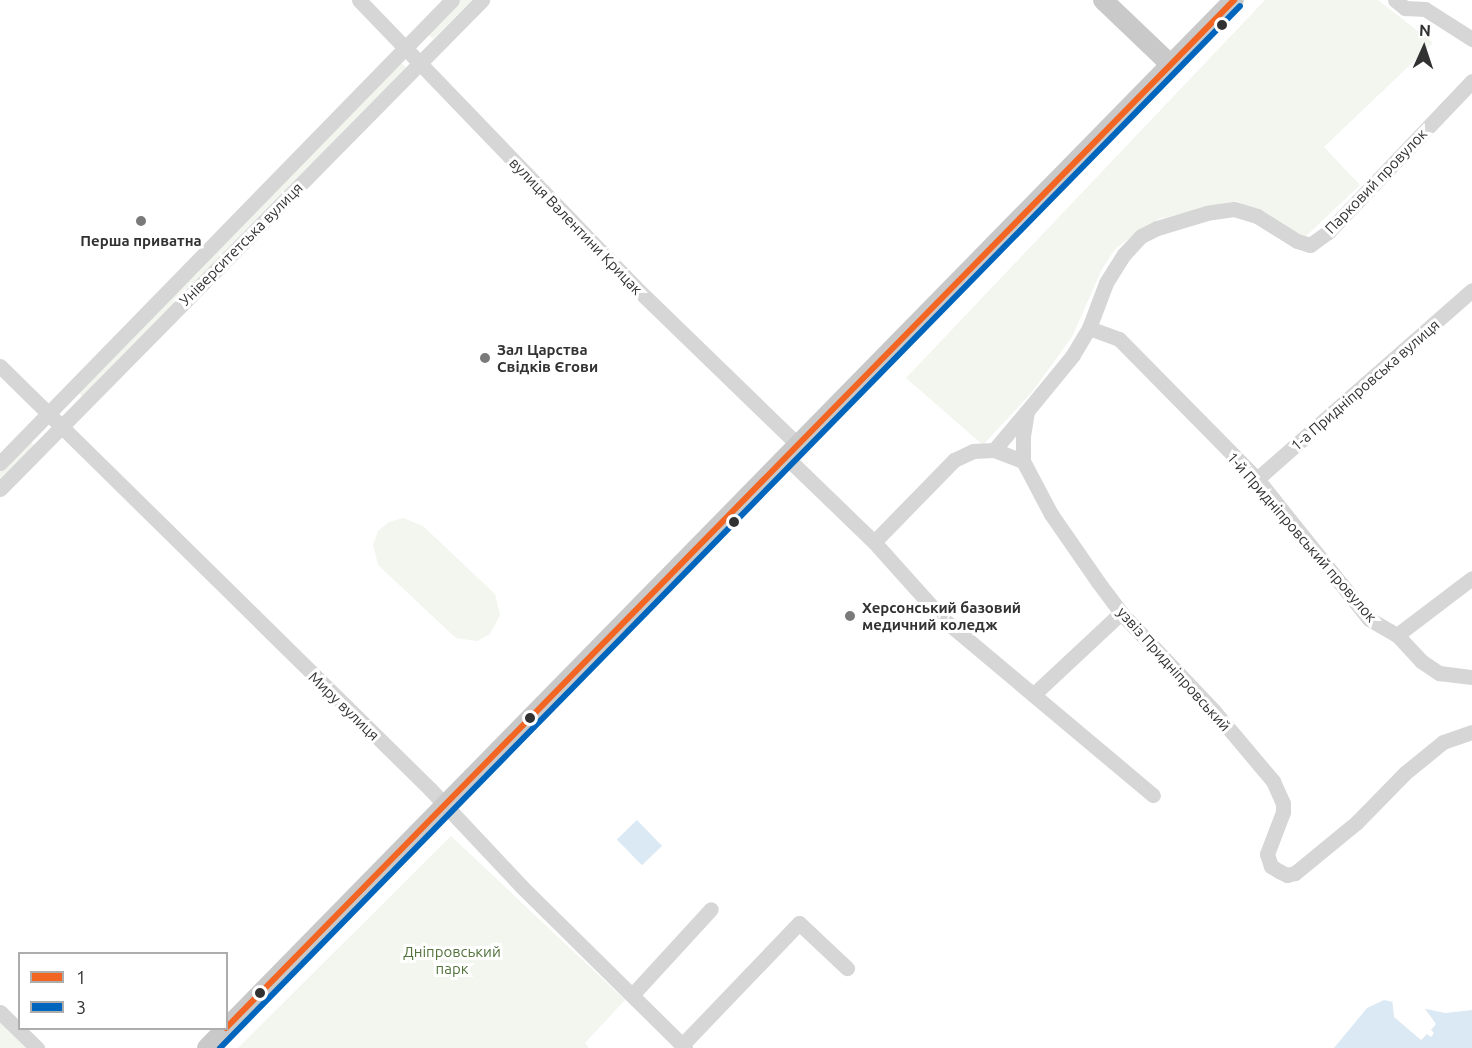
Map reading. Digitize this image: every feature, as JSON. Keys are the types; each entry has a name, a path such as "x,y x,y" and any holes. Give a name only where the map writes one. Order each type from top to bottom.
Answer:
{"main road":[{"path":"1103,0 1170,64"},
{"path":"228,1027 1234,0"},
{"path":"207,1048 225,1030"}],"street":[{"name":"вулиця Валентини Крицак","path":"359,0 793,452 943,619 1153,795"},
{"name":"Університетська вулиця","path":"0,463 452,0"},
{"name":"Університетська вулиця","path":"0,489 482,0"},
{"path":"1395,0 1405,8 1423,5 1472,39"},
{"name":"Парковий провулок","path":"994,450 1073,355 1089,328 1106,283 1124,254 1141,236 1157,228 1215,211 1234,209 1257,216 1304,244 1316,242 1472,81"},
{"name":"1-а Придніпровська вулиця","path":"1257,479 1472,290"},
{"name":"1-й Придніпровський провулок","path":"1089,328 1119,339 1257,479 1369,619 1397,635 1421,661 1438,673 1472,678"},
{"name":"Миру вулиця","path":"0,366 389,749 684,1047"},
{"path":"874,542 954,460 973,451 994,450 1023,460 1023,435 1027,411"},
{"name":"узвіз Придніпровський","path":"1023,460 1051,514 1121,613 1214,711 1273,781 1282,803 1283,812 1270,840 1268,860 1271,866 1287,875 1295,873 1357,822 1405,773 1443,742 1472,732"},
{"path":"1397,635 1472,578"},
{"path":"1034,694 1121,613"},
{"path":"633,994 711,909"},
{"path":"684,1047 799,922 847,968"},
{"path":"0,1012 18,1030"},
{"path":"18,1030 37,1048"}],"green space":[{"path":"461,0 472,0 433,39 427,34"},
{"path":"1265,0 1378,0 1433,43 1324,147 1360,185 1304,238 1237,201 1159,219 1134,235 1116,248 1102,269 1072,337 1032,392 983,445 906,378"},
{"path":"400,62 406,67 82,397 78,392"},
{"path":"30,441 35,446 0,481 0,471"},
{"path":"403,518 423,526 495,594 500,615 490,634 477,641 456,638 378,565 373,545 378,531 389,522"},
{"name":"Дніпровський парк","path":"451,836 625,1000 585,1043 589,1048 238,1048"},
{"path":"0,1021 28,1048 0,1048"}],"shaded area":[{"path":"637,820 662,846 642,865 617,839"},
{"path":"1384,1000 1445,1013 1472,1010 1472,1048 1334,1048 1367,1008"}],"pier":[{"path":"1392,998 1423,1006 1436,1024 1431,1030 1434,1033 1431,1037 1427,1034 1421,1040 1394,1017"}],"transit line":[{"name":"1","path":"228,1026 1234,0"},
{"name":"3","path":"220,1048 1240,6"}],"place":[{"name":"Перша приватна","path":"141,221"},
{"name":"Зал Царства Свідків Єгови","path":"485,358"},
{"name":"Херсонський базовий медичний коледж","path":"850,616"}]}
